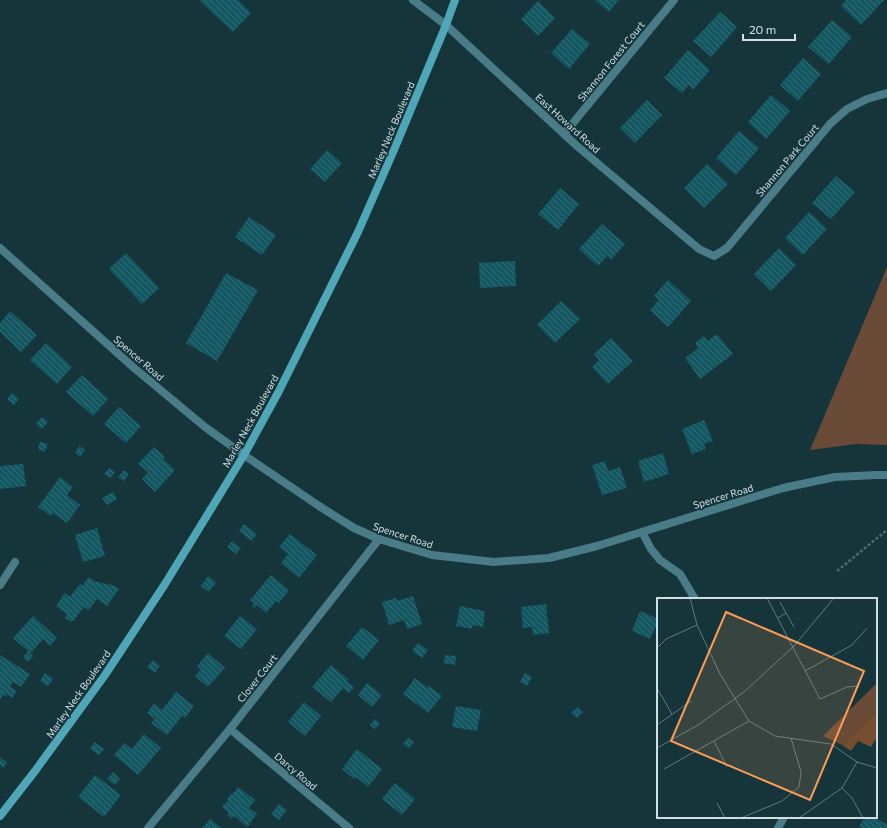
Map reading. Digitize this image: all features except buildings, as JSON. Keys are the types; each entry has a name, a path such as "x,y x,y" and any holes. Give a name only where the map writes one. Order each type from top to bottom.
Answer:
{"main road":[{"name":"Marley Neck Boulevard","path":"0,816 35,771 109,669 165,584 244,455 280,390 358,232 394,150 455,0"}],"street":[{"name":"East Howard Road","path":"413,0 446,25 564,134 699,249 714,256"},
{"name":"Shannon Forest Court","path":"564,134 674,0"},
{"name":"Shannon Park Court","path":"714,256 727,248 830,124 847,110 867,99 887,93"},
{"name":"Spencer Road","path":"0,248 145,377 205,427 244,455 354,528 379,539 432,555 494,562 549,558 597,546 783,488 835,477 887,475"},
{"path":"642,532 651,550 660,560 680,574 694,598"},
{"name":"Clover Court","path":"148,828 230,729 379,539"},
{"path":"0,585 15,562"},
{"name":"Darcy Road","path":"230,729 349,828"},
{"path":"778,828 783,818"}],"path":[{"path":"837,571 887,530"}],"shaded area":[{"path":"887,267 887,445 856,444 810,450"}]}
